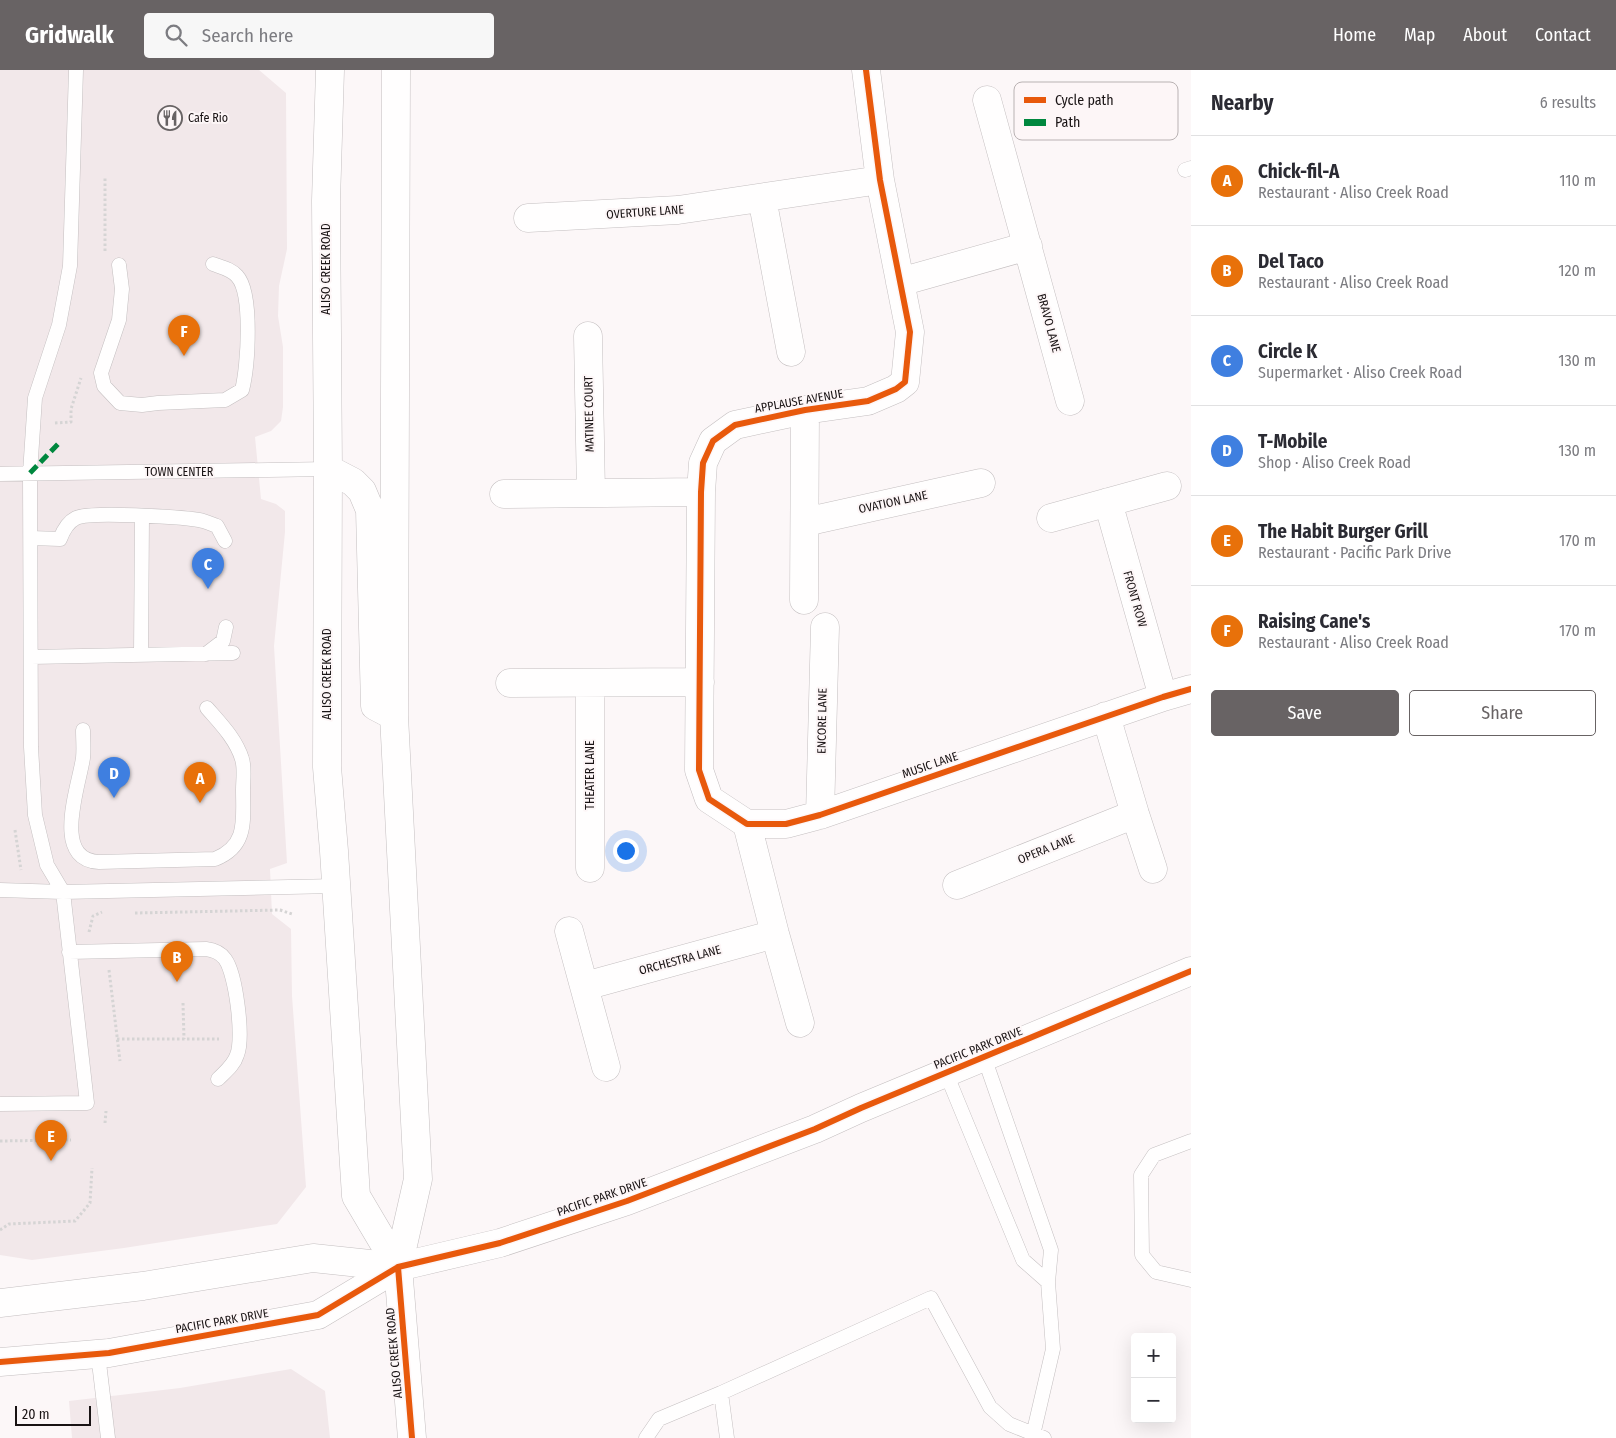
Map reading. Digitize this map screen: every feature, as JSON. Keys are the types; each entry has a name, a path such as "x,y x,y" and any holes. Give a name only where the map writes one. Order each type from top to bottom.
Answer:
{"street":[{"name":"ALISO CREEK ROAD","path":"330,70 326,202 328,469 327,767 356,1196 398,1267"},
{"name":"ALISO CREEK ROAD","path":"396,70 394,716 418,1179 398,1267 412,1438"},
{"name":"APPLAUSE AVENUE","path":"747,824 709,799 699,770 701,492 703,463 713,441 735,425 804,410 868,401 896,389 905,382 910,332 880,180 866,70"},
{"name":"BRAVO LANE","path":"987,100 1070,401"},
{"name":"OVERTURE LANE","path":"528,218 678,210 880,180"},
{"path":"762,198 791,352"},
{"path":"900,282 1028,246"},
{"name":"MATINEE COURT","path":"588,336 590,493"},
{"path":"804,410 804,600"},
{"path":"328,469 353,482 362,491 370,510 375,706 394,716"},
{"name":"OVATION LANE","path":"805,522 981,483"},
{"path":"1051,518 1167,486"},
{"path":"504,494 701,492"},
{"name":"FRONT ROW","path":"1108,502 1162,697"},
{"name":"ENCORE LANE","path":"820,815 825,628"},
{"path":"510,683 700,682"},
{"name":"THEATER LANE","path":"590,683 590,868"},
{"name":"MUSIC LANE","path":"747,824 786,824 820,815 1106,716 1191,689"},
{"path":"1106,716 1153,869"},
{"name":"OPERA LANE","path":"958,885 1135,814"},
{"path":"747,824 800,1022"},
{"path":"569,931 606,1067"},
{"name":"ORCHESTRA LANE","path":"584,986 775,934"},
{"name":"PACIFIC PARK DRIVE","path":"0,1362 98,1354 318,1315 398,1267 500,1242 627,1201 815,1129 861,1108 1191,971"},
{"name":"PACIFIC PARK DRIVE","path":"0,1303 143,1286 313,1258 398,1267"}],"lane":[{"path":"0,1104 87,1103 86,1080 63,892 47,865 35,815 31,748 30,473 34,398 59,325 70,266 76,70"},
{"path":"119,266 122,289 119,320 100,373 104,386 120,403 142,405 225,400 242,390 247,359 247,301 244,286 236,275 213,264"},
{"name":"TOWN CENTER","path":"0,474 328,469"},
{"path":"31,538 60,539 73,519 81,516 142,516 200,520 217,526 225,541"},
{"path":"141,655 142,516"},
{"path":"206,654 223,641 226,627"},
{"path":"31,657 233,653"},
{"path":"84,730 84,756 72,808 72,834 78,856 89,862 215,858 226,854 234,847 243,826 242,760 224,727 207,708"},
{"path":"0,890 63,892 336,886"},
{"path":"69,952 206,949 216,951 229,965 239,1013 240,1040 238,1054 232,1065 218,1078"},
{"path":"646,1438 659,1419 722,1393 931,1298 990,1408 1009,1424 1038,1436 1053,1349 1048,1282 1051,1250 984,1057"},
{"path":"946,1073 1023,1260 1048,1282"},
{"path":"1191,1141 1154,1155 1141,1175 1142,1255 1156,1272 1191,1280"},
{"path":"98,1354 108,1438"},
{"path":"722,1393 727,1438"}],"path":[{"path":"104,256 105,176"},
{"path":"55,423 71,422 71,409 82,374"},
{"path":"15,830 21,870"},
{"path":"89,935 93,916 110,909"},
{"path":"132,913 280,910 292,914"},
{"path":"109,965 120,1061"},
{"path":"183,1003 184,1039"},
{"path":"117,1039 219,1039"},
{"path":"0,1141 71,1140"},
{"path":"0,1230 9,1224 75,1220 90,1203 92,1168"}],"shaded area":[{"path":"0,70 259,70 286,93 287,249 279,286 278,316 283,347 283,407 281,421 271,431 255,437 261,499 276,504 285,511 285,532 274,646 287,863 270,869 272,914 291,929 292,996 306,1187 277,1224 124,1248 32,1260 0,1255"},
{"path":"291,1369 325,1391 330,1438 72,1438 69,1401 180,1388"}],"marked path":[{"path":"30,473 61,441"}],"cycle path":[{"path":"866,70 880,180 910,332 905,382 896,389 868,401 805,410 735,425 713,441 703,463 701,492 699,770 709,799 747,824 786,824 820,815 1191,689"},
{"path":"0,1362 109,1353 318,1315 398,1267 500,1243 627,1201 815,1129 861,1108 1191,971"},
{"path":"398,1267 412,1438"}],"place":[{"name":"Cafe Rio","path":"170,118"},
{"name":"Raising Cane's","path":"184,356"},
{"name":"Circle K","path":"208,589"},
{"name":"T-Mobile","path":"114,798"},
{"name":"Chick-fil-A","path":"200,803"},
{"name":"Del Taco","path":"177,982"},
{"name":"The Habit Burger Grill","path":"51,1161"}]}
